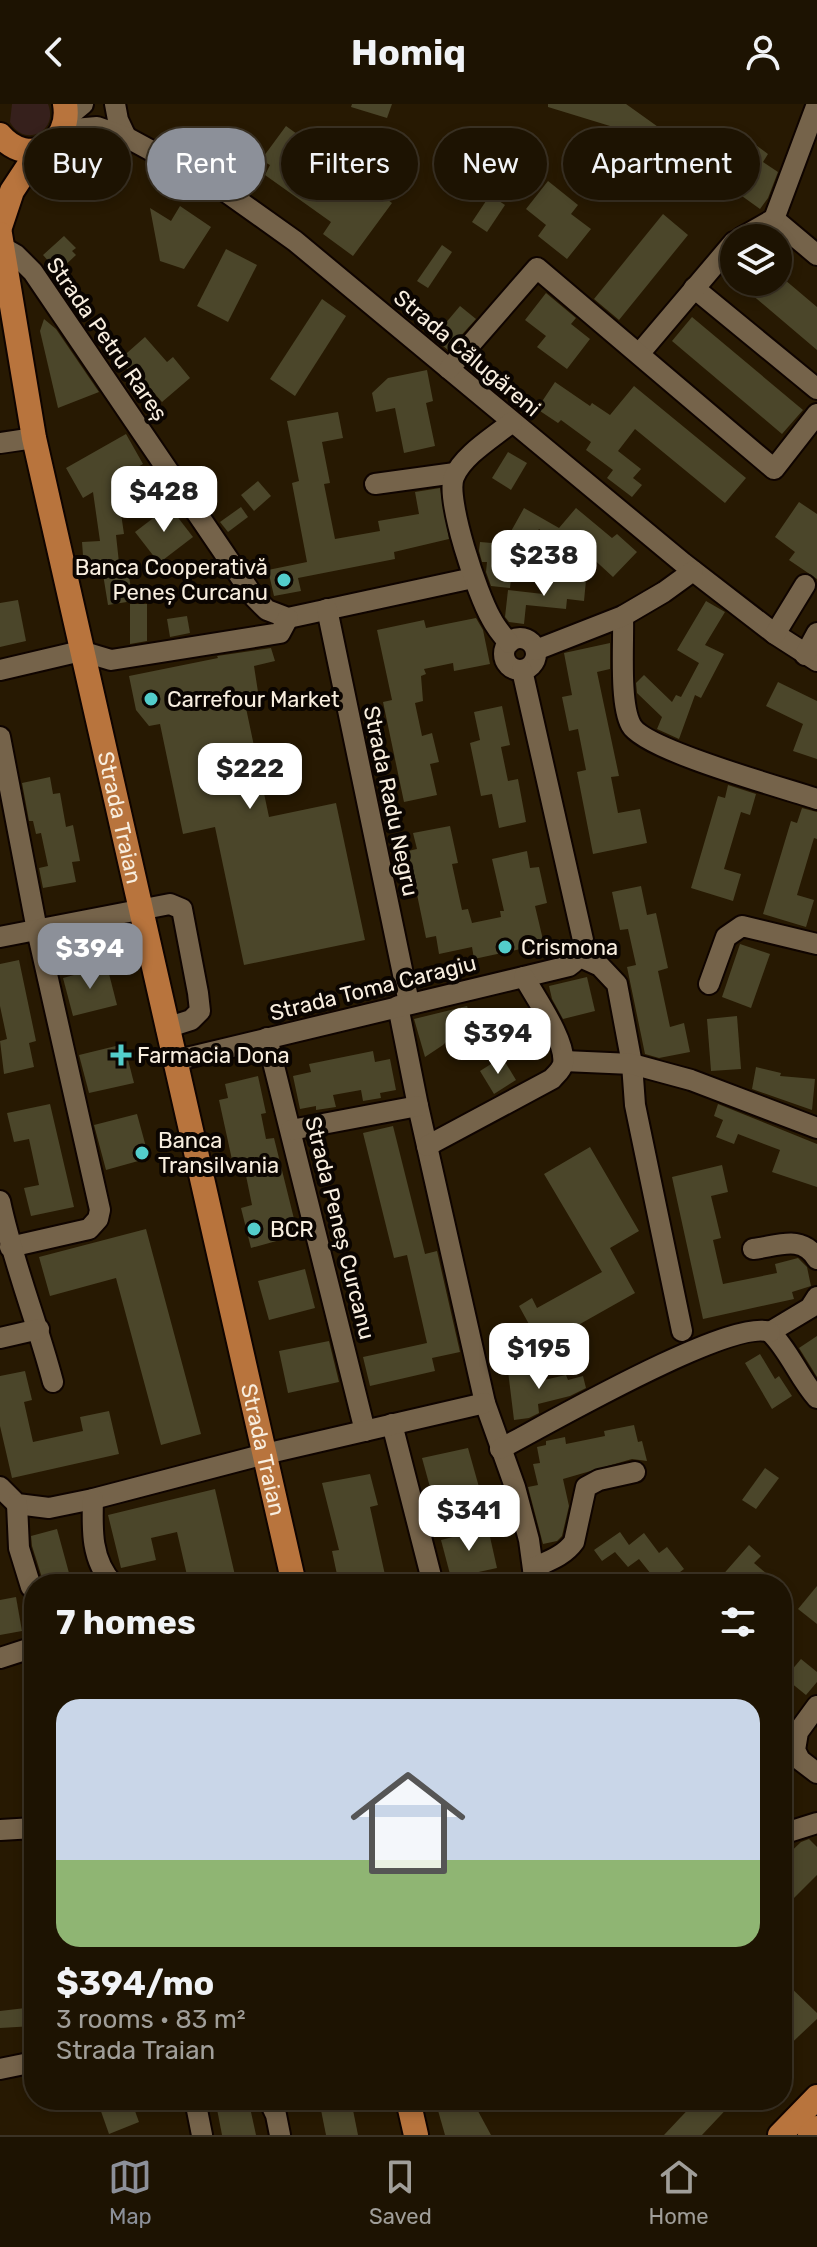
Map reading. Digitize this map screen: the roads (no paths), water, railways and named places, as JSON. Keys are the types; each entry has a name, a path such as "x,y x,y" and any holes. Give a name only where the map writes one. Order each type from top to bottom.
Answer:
{"main road":[{"path":"0,135 11,146 24,150"},
{"name":"Strada Traian","path":"24,173 12,191 1,236 34,438 292,1574"},
{"path":"780,2135 817,2097"},
{"path":"410,2110 416,2135"},
{"path":"810,2135 817,2128"}],"street":[{"path":"115,104 122,128"},
{"path":"765,224 774,219 816,104"},
{"name":"Strada Călugăreni","path":"69,114 100,128"},
{"name":"Strada Călugăreni","path":"131,140 195,173 295,241 693,571 811,658"},
{"path":"774,219 817,255"},
{"name":"Strada Petru Rareș","path":"1,236 33,272 254,597 267,610 288,618"},
{"path":"639,354 720,258"},
{"path":"449,369 537,268 774,469 817,414"},
{"path":"694,288 817,389"},
{"path":"509,643 489,616 473,578 451,491 455,473 463,463 512,422"},
{"path":"0,443 34,438"},
{"path":"375,484 455,473"},
{"path":"536,650 623,616 693,571"},
{"path":"0,670 81,651 111,660 280,633 288,618 473,578"},
{"path":"775,634 805,585"},
{"name":"Strada Radu Negru","path":"327,609 404,1004"},
{"path":"623,616 624,677 629,723 645,739 817,799"},
{"path":"811,658 817,633"},
{"path":"525,639 536,650 532,666 522,670 513,668 506,661 504,651 509,643 525,639"},
{"path":"522,670 583,940 580,957 600,966 617,984 632,1064 635,1105 682,1331"},
{"path":"0,737 37,930 100,1210 98,1219 89,1229 10,1247"},
{"path":"0,937 170,904 182,909 200,1011 191,1020 166,1028"},
{"path":"709,984 726,937 742,926 817,944"},
{"name":"Strada Toma Caragiu","path":"174,1061 569,966 580,957"},
{"path":"427,1146 552,1079 560,1070 564,1061 558,1038 524,977"},
{"path":"404,1004 418,1106 485,1403 515,1487 529,1540 534,1574"},
{"name":"Strada Peneș Curcanu","path":"267,1038 365,1431"},
{"path":"564,1061 632,1064 691,1080 817,1128"},
{"path":"291,1130 418,1106"},
{"path":"0,1201 10,1247 39,1329 53,1382"},
{"path":"753,1249 797,1243 809,1247 817,1259"},
{"path":"770,1332 810,1308 817,1297"},
{"path":"0,1338 39,1329"},
{"path":"500,1449 690,1351 750,1330 763,1329 779,1341 804,1384 817,1398"},
{"path":"0,1487 17,1504 49,1508 485,1403"},
{"path":"392,1424 430,1574"},
{"path":"537,1574 574,1542 586,1487 599,1480 635,1472"},
{"path":"93,1499 96,1555 104,1574"},
{"path":"17,1504 19,1548 27,1574"},
{"path":"0,1658 24,1650"},
{"path":"817,1706 798,1732 795,1750 800,1760 817,1773"},
{"path":"792,1831 817,1823"},
{"path":"0,1830 24,1829"},
{"path":"0,2069 24,2064"},
{"path":"197,2110 202,2135"},
{"path":"274,2110 280,2135"}],"place":[{"name":"Banca Cooperativă Peneș Curcanu","path":"284,580"},
{"name":"Carrefour Market","path":"151,699"},
{"name":"Crismona","path":"505,947"},
{"name":"Farmacia Dona","path":"121,1055"},
{"name":"Banca Transilvania","path":"142,1153"},
{"name":"BCR","path":"254,1229"}]}
